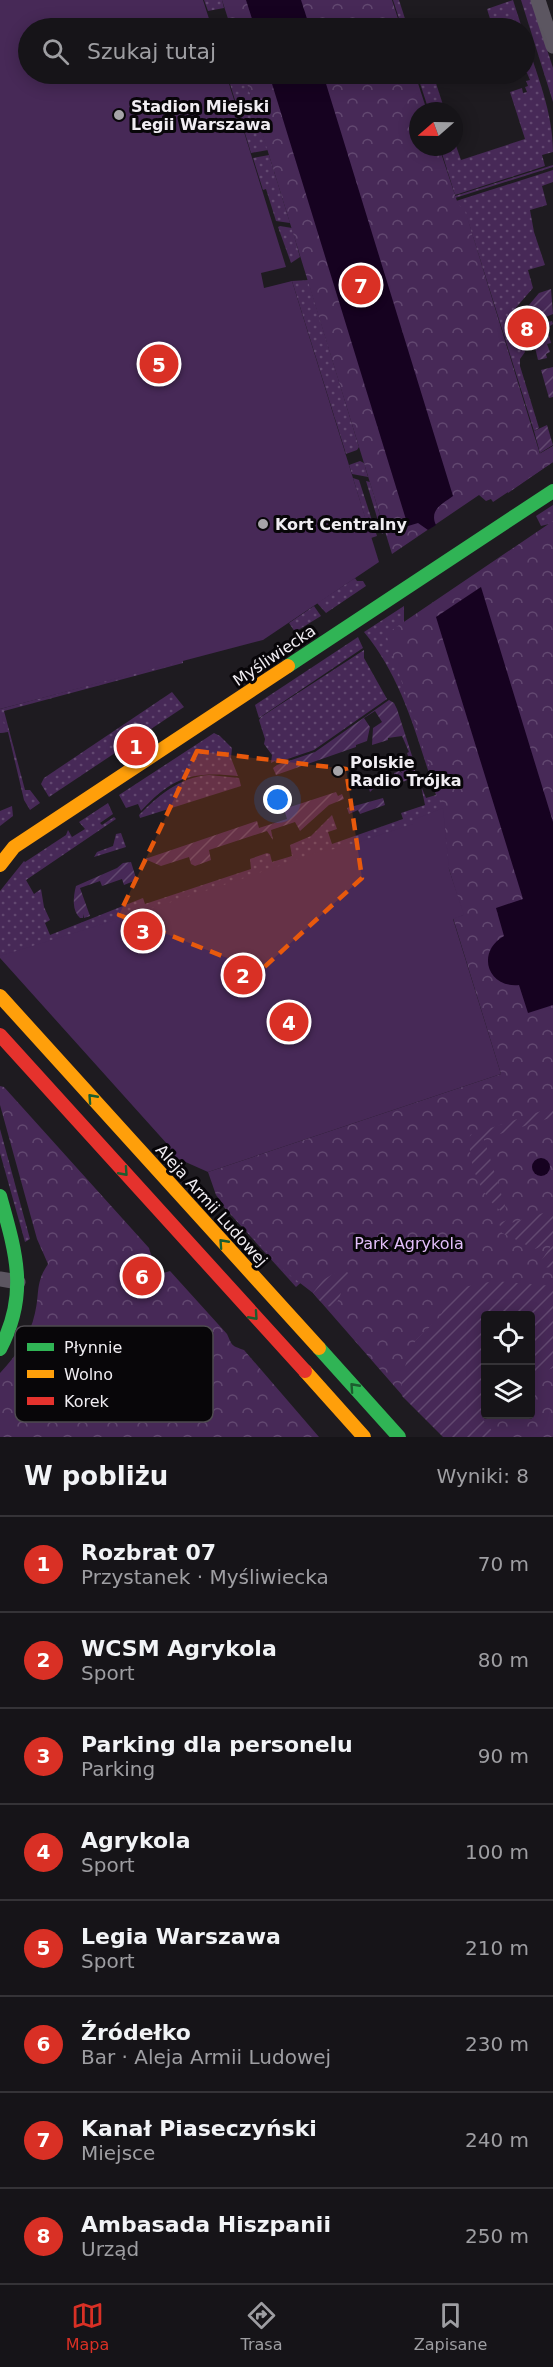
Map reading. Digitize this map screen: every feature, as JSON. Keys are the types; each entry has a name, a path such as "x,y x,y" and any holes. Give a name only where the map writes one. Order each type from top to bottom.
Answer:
{"main road":[{"name":"Myśliwiecka","path":"0,866 7,848 553,491"},
{"name":"Aleja Armii Ludowej","path":"0,996 396,1434"},
{"path":"0,1035 364,1437"},
{"path":"0,1196 16,1256 18,1282 13,1322 0,1349"}],"street":[{"path":"538,0 553,46"},
{"path":"0,1279 18,1282"}],"highlighted area":[{"path":"197,751 346,769 362,878 260,971 119,915"}],"green space":[{"path":"0,0 203,0 209,18 18,18 18,84 229,84 286,267 261,273 264,288 292,281 379,562 263,640 0,709"},
{"path":"204,0 222,0 224,8 208,11"},
{"path":"222,0 392,0 398,18 228,18"},
{"path":"393,0 399,0 405,18 399,18"},
{"path":"513,0 519,18 490,18 487,9"},
{"path":"521,0 531,0 553,68 553,102 535,45 535,18 527,18"},
{"path":"535,68 547,108 552,137 553,152 542,155 545,166 455,195 443,156 460,156 461,160 525,139 510,92 522,88 523,93 527,92 525,87 528,86 527,84 535,84"},
{"path":"230,84 247,84 268,150 251,153"},
{"path":"247,84 418,84 424,102 409,102 409,156 442,156 458,204 465,211 539,454 553,446 553,462 493,502 491,499 486,501 479,495 392,554"},
{"path":"420,84 436,84 442,102 426,102"},
{"path":"269,155 290,223 276,221 253,158"},
{"path":"553,165 553,167 455,198 455,196"},
{"path":"553,170 553,182 542,186 547,205 530,210 534,232 545,265 528,270 533,288 513,311 525,352 520,359 520,366 539,428 534,431 465,211 540,454 553,446 553,462 508,493 456,201"},
{"path":"278,227 292,228 300,257 291,263"},
{"path":"308,280 359,447 346,454 292,281"},
{"path":"551,289 553,314 541,319 530,331 524,311 539,293"},
{"path":"552,321 553,324 547,328 551,343 547,344 550,352 546,354 547,358 538,360 533,339 544,323"},
{"path":"553,367 553,397 549,398 541,370"},
{"path":"547,425 553,445 540,453 534,431"},
{"path":"360,461 364,463 368,477 352,474 349,465"},
{"path":"353,478 359,480 377,536 371,538"},
{"path":"366,481 370,482 385,532 382,534"},
{"path":"553,505 553,523 541,526 536,516"},
{"name":"Park Agrykola","path":"553,521 553,1437 448,1437 402,1395 313,1293 287,1273 229,1212 216,1195 208,1172 501,1074 453,918 463,915 449,869 443,808 386,634"},
{"path":"355,578 357,581 363,581 366,586 326,613 317,603"},
{"path":"314,606 321,616 295,632 289,623"},
{"path":"404,606 404,623 453,808 449,869 429,822 0,958 0,891 24,861 66,835 68,830 72,837 85,829 79,822 108,803 113,814 100,823 102,825 114,817 116,819 26,880 34,894 41,889 44,907 50,920 45,923 50,935 143,898 145,904 251,869 250,859 267,853 270,854 272,862 292,856 290,845 311,836 332,815 337,829 328,832 332,844 403,819 401,813 425,805 421,786 426,798 436,795 408,710 389,669 364,632"},
{"path":"358,637 363,648 259,718 255,705"},
{"path":"364,650 364,658 387,699 314,750 271,763 272,755 264,744 265,739 259,720 261,717"},
{"path":"183,660 183,663 4,711 25,790 30,790 40,803 30,810 24,800 8,732 0,733 0,709"},
{"path":"172,692 184,707 49,797 41,784 44,778"},
{"path":"389,700 397,709 415,765 415,773 408,779 403,782 383,783 370,792 367,782 371,783 371,780 379,780 379,778 394,775 399,771 402,773 401,771 406,769 409,771 412,767 402,736 388,738 388,740 372,745 373,728 382,722 375,711 364,718 370,727 367,741 276,775 273,768 277,765 315,752"},
{"path":"0,709 6,732 0,733"},
{"path":"214,733 232,748 231,758 238,776 208,775 184,779 163,790 141,811 138,804 126,808 119,795"},
{"path":"198,776 239,778 241,786 140,818 139,815 162,794 179,783"},
{"path":"336,792 338,796 342,794 344,799 329,805 300,831 295,822 271,830 273,840 267,831 209,850 211,860 195,866 191,864 189,857 161,866 145,859 257,821 259,828 287,819 284,809"},
{"path":"383,798 385,805 360,814 358,810 349,814 347,808"},
{"path":"12,806 13,816 0,826 0,811"},
{"path":"443,808 449,869 464,915 453,919 501,1074 208,1172 172,1156 168,1145 0,958 0,956 199,893 318,852 340,848 413,824 413,820"},
{"path":"121,833 126,847 94,857 97,852 113,846 116,834"},
{"path":"131,862 136,878 134,881 124,885 122,879 102,886 100,881 80,888 90,916 84,918 83,914 83,918 80,918 74,904 76,886 117,868 123,863"},
{"path":"0,1086 4,1087 149,1248 157,1275 170,1271 227,1334 233,1345 244,1350 319,1437 0,1437 0,1373 15,1355 15,1422 213,1422 213,1326 32,1326 39,1283 48,1264 37,1239 0,1105"},
{"path":"553,1107 553,1117 484,1139 506,1209 501,1211 487,1196 476,1177 471,1156 470,1135"},
{"path":"0,1129 30,1239 25,1242 0,1153"},
{"path":"229,1205 305,1279 296,1287 223,1206"},
{"path":"553,1210 553,1268 543,1267 541,1261 551,1246 544,1245 535,1249 502,1233 499,1223 510,1219 511,1223"},
{"path":"343,1268 349,1274 348,1278 337,1302 327,1306 313,1293 323,1280"},
{"path":"494,1281 553,1286 553,1368 535,1375 535,1311 481,1311 480,1416 497,1437 443,1437 402,1396 401,1379 411,1348 416,1340 439,1318 454,1289"}],"shaded area":[{"path":"246,0 301,0 307,18 252,18"},
{"path":"272,84 326,84 453,496 435,511 436,525 428,530 418,523 408,526"},
{"path":"481,587 553,822 553,1005 528,1013 519,985 499,981 489,968 490,951 495,943 504,936 496,908 523,899 436,617"},
{"path":"541,1158 547,1161 550,1167 547,1173 541,1176 535,1173 532,1167 535,1161"}],"traffic: fast":[{"path":"288,666 553,491"},
{"path":"0,1196 11,1236 17,1273 14,1310 0,1349"},
{"path":"319,1348 399,1437"}],"traffic: slow":[{"path":"0,865 14,847 288,666"},
{"path":"0,996 319,1348"},
{"path":"305,1371 364,1437"}],"traffic: jam":[{"path":"0,1035 305,1371"}],"place":[{"name":"Stadion Miejski Legii Warszawa","path":"119,115"},
{"name":"Kanał Piaseczyński","path":"361,285"},
{"name":"Ambasada Hiszpanii","path":"527,328"},
{"name":"Legia Warszawa","path":"159,364"},
{"name":"Kort Centralny","path":"263,524"},
{"name":"Rozbrat 07","path":"136,746"},
{"name":"Polskie Radio Trójka","path":"338,771"},
{"name":"Parking dla personelu","path":"143,931"},
{"name":"WCSM Agrykola","path":"243,975"},
{"name":"Agrykola","path":"289,1022"},
{"name":"Źródełko","path":"142,1276"}]}
